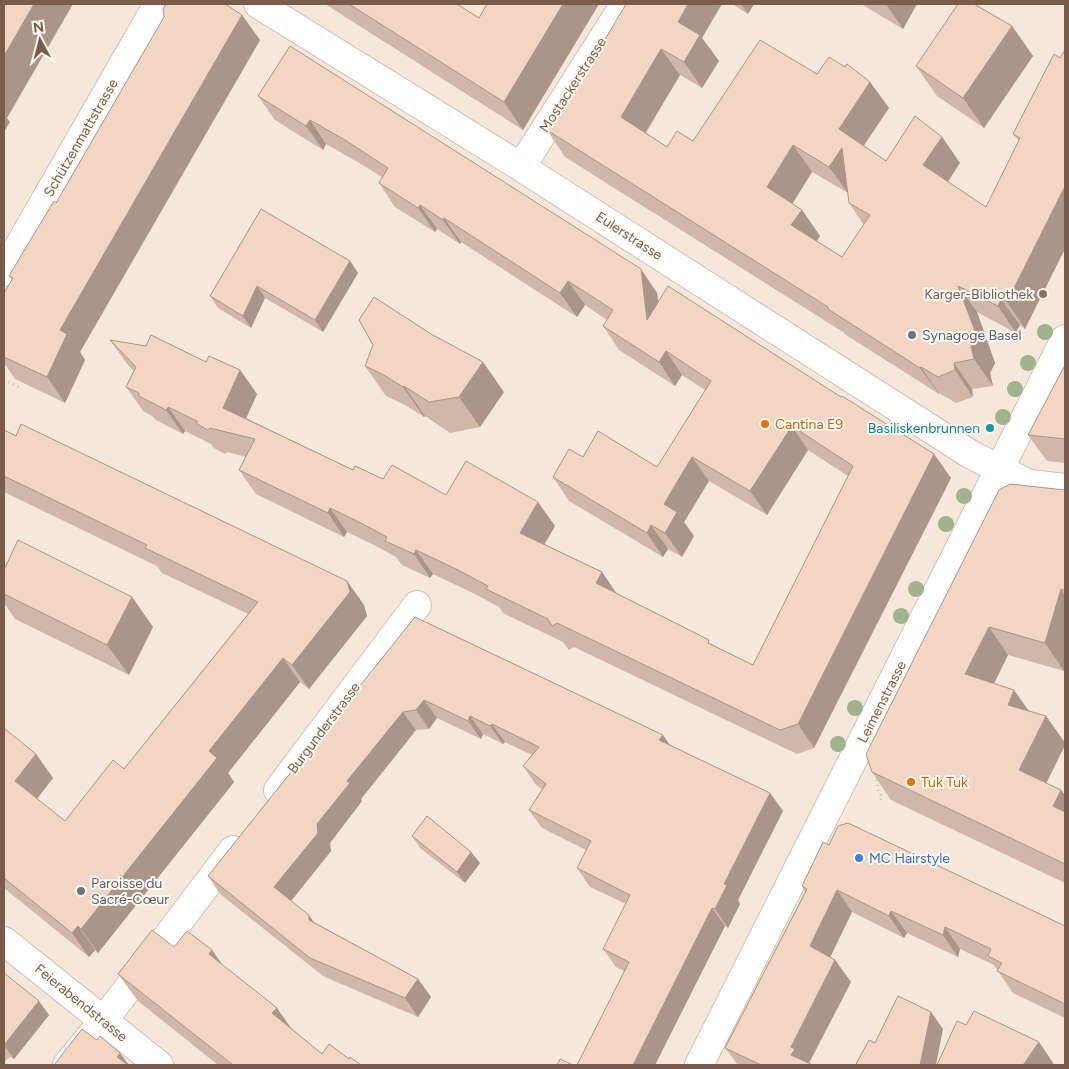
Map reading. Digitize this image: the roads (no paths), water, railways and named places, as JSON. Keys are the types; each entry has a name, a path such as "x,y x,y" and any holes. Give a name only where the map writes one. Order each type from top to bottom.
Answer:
{"street":[{"name":"Schützenmattstrasse","path":"4,272 158,4"},
{"name":"Eulerstrasse","path":"258,4 521,166 970,454 1029,484 1065,488"},
{"name":"Mostackerstrasse","path":"521,166 625,4"},
{"name":"Leimenstrasse","path":"699,1065 1065,339"},
{"name":"Burgunderstrasse","path":"67,1065 104,1020 417,605"},
{"name":"Feierabendstrasse","path":"4,941 159,1065"}],"place":[{"name":"Karger-Bibliothek","path":"1043,294"},
{"name":"Synagoge Basel","path":"912,335"},
{"name":"Cantina E9","path":"765,424"},
{"name":"Basiliskenbrunnen","path":"990,428"},
{"name":"Tuk Tuk","path":"911,782"},
{"name":"MC Hairstyle","path":"859,858"},
{"name":"Paroisse du Sacré-Cœur","path":"81,891"}]}
